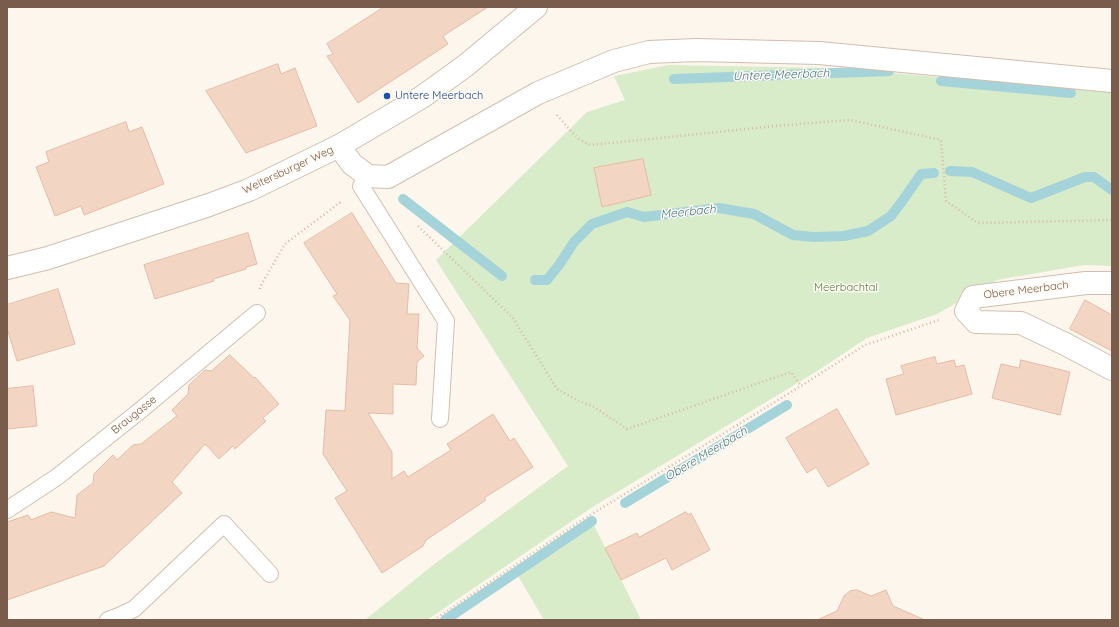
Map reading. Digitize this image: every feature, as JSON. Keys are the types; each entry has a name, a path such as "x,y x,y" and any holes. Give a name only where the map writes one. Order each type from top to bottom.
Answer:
{"street":[{"name":"Weitersburger Weg","path":"7,268 48,258 209,205 249,190 339,146 422,97 465,66 536,7"},
{"path":"339,146 364,181 388,177 538,93 614,61 649,52 696,50 819,53 1112,80"},
{"name":"Obere Meerbach","path":"966,311 974,297 1086,283 1112,283"},
{"path":"966,311 976,322 1021,323 1112,369"}],"lane":[{"path":"364,181 446,322 440,419"},
{"name":"Braugasse","path":"7,510 58,477 257,314"},
{"path":"108,620 134,609 224,524 270,574"}],"path":[{"path":"538,93 569,129 580,139 590,145 774,126 850,120 941,140 946,201 978,223 1112,220"},
{"path":"257,314 260,287 285,244 364,181"},
{"path":"418,225 513,318 557,389 594,407 627,429 791,372 801,386"},
{"path":"434,620 579,522 865,345 966,311"}],"green space":[{"name":"Meerbachtal","path":"669,65 830,68 1112,91 1112,266 1084,265 997,280 937,314 867,338 814,373 591,508 427,620 365,620 433,565 568,466 436,260 587,112 625,100 614,76"},
{"path":"594,525 641,620 544,620 518,576"}],"building":[{"path":"384,7 488,7 443,36 448,44 358,103 327,56 333,54 327,44"},
{"path":"278,64 281,74 295,68 317,126 246,153 206,91"},
{"path":"126,122 129,132 142,127 164,184 84,215 81,206 55,216 36,167 49,162 46,152"},
{"path":"643,159 651,195 602,207 594,168"},
{"path":"352,213 396,283 409,284 407,314 419,314 417,348 424,356 417,362 416,385 393,384 393,414 368,413 392,452 392,479 404,471 408,477 451,450 447,444 493,414 510,441 514,438 533,467 484,498 486,500 426,540 423,546 382,573 335,498 347,491 323,454 326,410 345,411 350,320 333,296 337,294 304,243"},
{"path":"248,233 257,264 213,279 214,281 155,299 144,265"},
{"path":"58,289 75,344 17,361 7,328 7,305"},
{"path":"1085,300 1112,315 1112,351 1070,329"},
{"path":"230,355 254,378 255,377 279,404 263,418 266,421 235,449 233,446 219,459 205,444 172,482 182,493 104,566 7,600 7,522 28,515 31,520 51,512 75,518 77,495 93,483 94,474 113,455 117,460 133,445 141,444 177,416 172,410 188,394 189,385 205,370 211,371"},
{"path":"935,357 937,364 954,360 956,367 964,365 972,394 896,415 886,379 904,374 901,366"},
{"path":"1021,360 1070,372 1060,415 992,398 1001,364 1019,368"},
{"path":"33,386 37,426 7,429 7,389"},
{"path":"837,409 869,464 828,487 816,467 807,473 786,438"},
{"path":"686,512 688,515 691,513 710,550 672,570 666,558 621,580 605,548 637,533 639,537"},
{"path":"857,590 871,596 886,590 893,606 925,620 817,620 837,611 844,596 850,591"}],"waterway":[{"name":"Untere Meerbach","path":"674,79 889,71"},
{"name":"Untere Meerbach","path":"941,81 1071,93"},
{"name":"Meerbach","path":"950,171 972,172 1031,198 1085,177 1094,177 1112,190"},
{"name":"Meerbach","path":"535,280 547,280 574,242 592,224 627,212 644,217 719,208 754,214 793,235 814,237 844,236 868,231 891,216 921,174 934,173"},
{"name":"Meerbach","path":"403,199 502,276"},
{"name":"Obere Meerbach","path":"625,503 787,405"},
{"name":"Obere Meerbach","path":"445,620 592,521"}],"place":[{"name":"Untere Meerbach","path":"387,96"}]}
